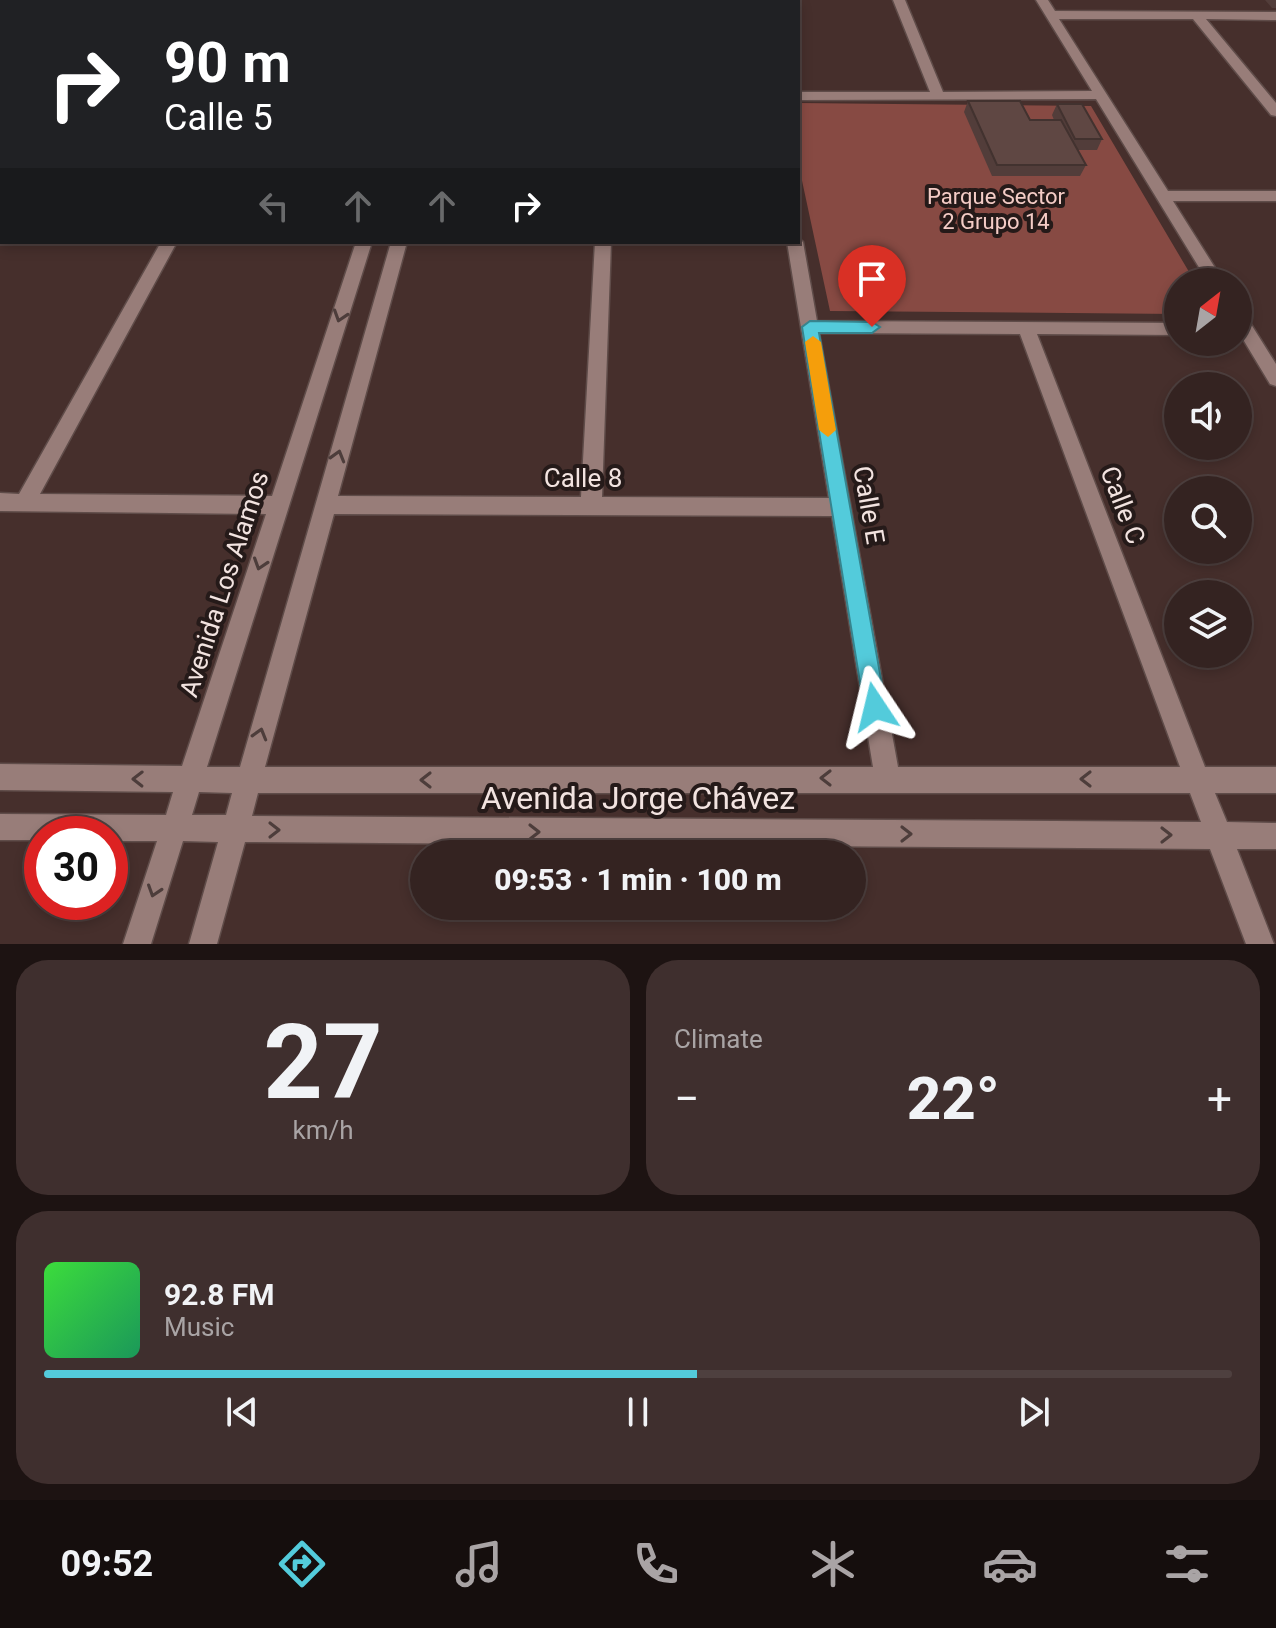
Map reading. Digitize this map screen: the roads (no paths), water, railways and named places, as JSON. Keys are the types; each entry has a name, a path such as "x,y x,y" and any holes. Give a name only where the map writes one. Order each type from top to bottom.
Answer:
{"street":[{"path":"899,0 938,96"},
{"path":"1042,0 1207,268"},
{"path":"1052,15 1276,16"},
{"path":"1196,15 1276,112"},
{"path":"800,96 1101,95"},
{"path":"1163,196 1276,196"},
{"path":"25,502 168,244"},
{"name":"Avenida Los Alamos","path":"137,944 363,244"},
{"path":"203,944 398,244"},
{"path":"591,506 603,244"},
{"name":"Calle E","path":"795,244 887,778"},
{"path":"810,327 1164,329"},
{"name":"Calle C","path":"1026,328 1260,944"},
{"path":"1252,343 1276,379"},
{"path":"0,502 280,505"},
{"name":"Calle 8","path":"324,505 841,507"},
{"name":"Avenida Jorge Chávez","path":"0,777 189,780 1276,780"},
{"name":"Avenida Jorge Chávez","path":"0,827 1276,836"}],"park label":[{"name":"Parque Sector 2 Grupo 14","path":"996,208"}]}
